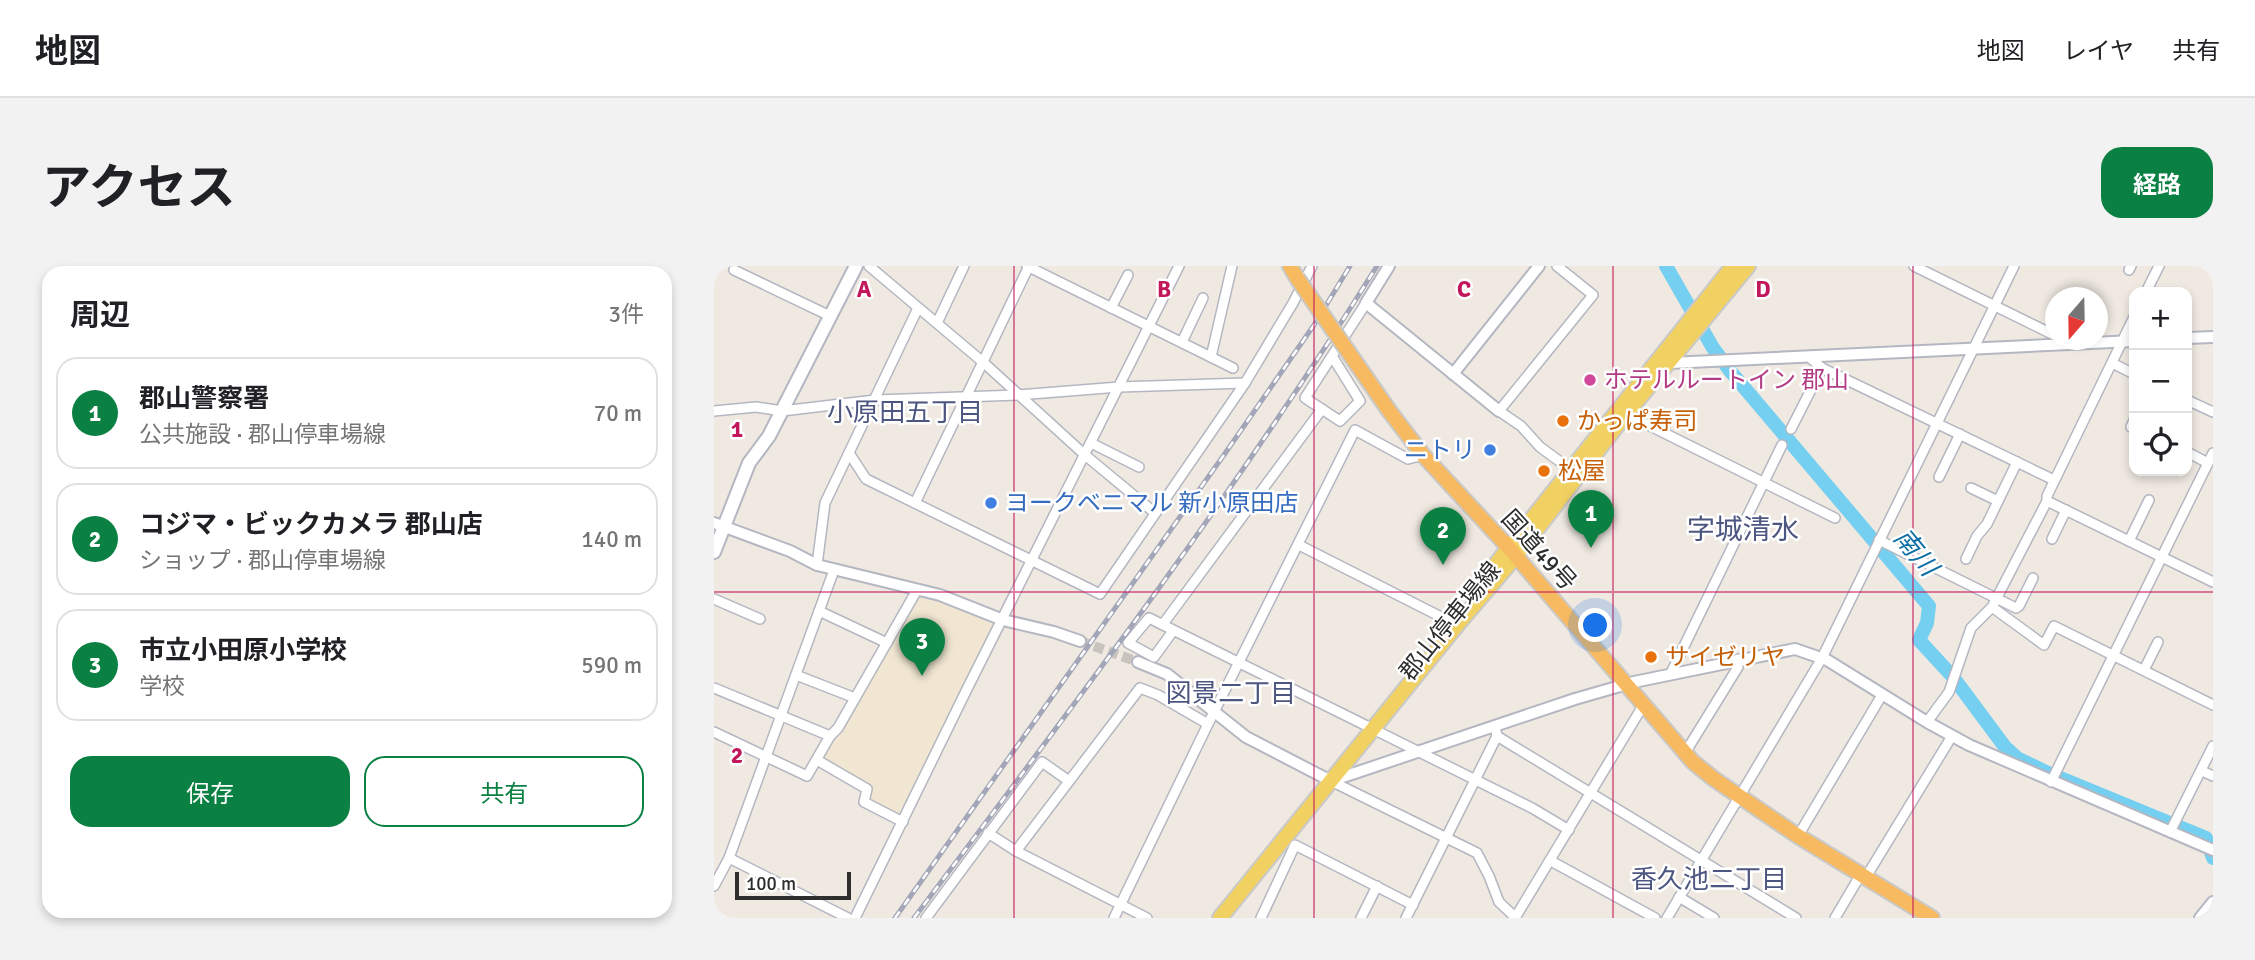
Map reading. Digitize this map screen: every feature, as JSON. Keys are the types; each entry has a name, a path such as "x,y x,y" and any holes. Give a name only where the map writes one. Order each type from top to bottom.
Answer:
{"highway":[{"name":"国道49号","path":"1293,272 1423,455 1512,552 1685,753 1706,773 1741,797 1932,918"}],"main road":[{"path":"714,552 719,525 749,463 769,436 856,266"},
{"name":"郡山停車場線","path":"1211,918 1626,414 1696,321 1733,266"},
{"name":"郡山停車場線","path":"1696,321 1748,266"},
{"name":"郡山停車場線","path":"1512,552 1570,469 1666,359"},
{"name":"郡山停車場線","path":"1220,918 1328,778"}],"street":[{"path":"869,266 1155,513"},
{"path":"937,323 964,266"},
{"path":"915,503 1028,266 1233,368"},
{"path":"855,918 1179,266"},
{"path":"849,453 866,478 1100,594 1245,383 1312,266"},
{"path":"1332,356 1360,401 1339,421 1305,398 1366,303 1390,266"},
{"path":"1453,374 1539,266"},
{"path":"1499,411 1593,295 1557,266"},
{"path":"1914,266 2045,330"},
{"path":"1667,918 1822,658 2014,266"},
{"path":"2148,287 2159,266"},
{"path":"1212,357 1228,267"},
{"path":"734,270 830,316"},
{"path":"1111,308 1128,275"},
{"path":"1182,342 1203,298"},
{"path":"1366,303 1521,426 1540,447 1570,469"},
{"path":"817,565 825,503 918,307"},
{"path":"1927,722 1949,692 1971,628 1994,603 2047,500 2054,480 2129,327"},
{"path":"2192,338 2213,337"},
{"path":"2108,341 2129,341"},
{"path":"1666,359 1809,356 2045,343"},
{"path":"1809,356 1822,368 2054,480"},
{"path":"2112,363 2129,372"},
{"path":"1791,429 1822,368"},
{"path":"714,404 719,411 756,407 782,411 875,400 1245,383"},
{"path":"2192,402 2213,412"},
{"path":"1163,624 1322,409"},
{"path":"1626,414 1835,518"},
{"path":"1114,918 1355,430 1408,459 1423,455"},
{"path":"1939,478 1960,434"},
{"path":"1091,443 1139,467"},
{"path":"1671,673 1782,445"},
{"path":"2051,782 2213,453"},
{"path":"2192,455 2208,463"},
{"path":"1966,559 2017,462"},
{"path":"1971,488 1998,501"},
{"path":"2047,500 2213,582"},
{"path":"2129,541 2150,500"},
{"path":"2052,538 2066,510"},
{"path":"719,525 790,551 817,565 961,602 1003,620 1080,641"},
{"path":"1879,540 1994,603 2044,645 2054,626 2213,705"},
{"path":"1298,545 1454,623"},
{"path":"714,886 729,858 834,570"},
{"path":"1994,603 2017,608 2033,578"},
{"path":"714,732 807,776 830,736 838,728 917,590"},
{"path":"714,599 760,619"},
{"path":"819,611 887,643"},
{"path":"1173,631 1154,657 1128,643 1149,618 1475,779 1569,830"},
{"path":"2144,670 2158,642"},
{"path":"1328,778 1496,731 1625,684 1795,649 1822,658 1952,736 2051,782 2212,849"},
{"path":"1685,753 1738,667 1738,659"},
{"path":"1138,662 1167,674 1246,737 1477,853 1483,861 1499,902 1516,918 1644,705"},
{"path":"796,675 855,698"},
{"path":"714,688 830,736"},
{"path":"1016,851 1140,688 1158,695 1208,724"},
{"path":"1798,835 1882,695"},
{"path":"1406,918 1496,731"},
{"path":"1496,731 1591,793 1796,918"},
{"path":"1835,918 1952,736"},
{"path":"2170,832 2213,746"},
{"path":"817,760 867,789 864,802 903,822"},
{"path":"926,918 1042,762 1069,781"},
{"path":"2202,771 2213,776"},
{"path":"988,833 1016,851 1147,918"},
{"path":"1261,918 1295,845 1413,905"},
{"path":"729,858 848,918"},
{"path":"1551,861 1655,918"},
{"path":"1361,918 1377,886"},
{"path":"1679,897 1714,918"},
{"path":"2200,918 2213,902"}],"shaded area":[{"path":"923,596 947,602 996,625 903,817 867,800 872,789 821,758 915,600"}],"waterway":[{"name":"南川","path":"1666,266 1713,348 1731,372 1929,606 1927,623 1919,640 1953,677 2005,747 2017,758 2048,773 2206,838 2213,858"}],"tunnel":[{"path":"1080,641 1138,662"}],"railway":[{"path":"895,918 1226,452 1314,325 1350,266"},
{"path":"914,918 1153,597 1268,433 1377,266"}],"place":[{"name":"ホテルルートイン 郡山","path":"1590,380"},
{"name":"かっぱ寿司","path":"1563,421"},
{"name":"ニトリ","path":"1490,450"},
{"name":"松屋","path":"1544,471"},
{"name":"ヨークベニマル 新小原田店","path":"991,503"},
{"name":"郡山警察署","path":"1591,548"},
{"name":"コジマ・ビックカメラ 郡山店","path":"1443,565"},
{"name":"サイゼリヤ","path":"1651,657"},
{"name":"市立小田原小学校","path":"922,676"}],"district":[{"name":"小原田五丁目","path":"905,412"},
{"name":"字城清水","path":"1743,529"},
{"name":"図景二丁目","path":"1231,693"},
{"name":"香久池二丁目","path":"1709,879"}]}
